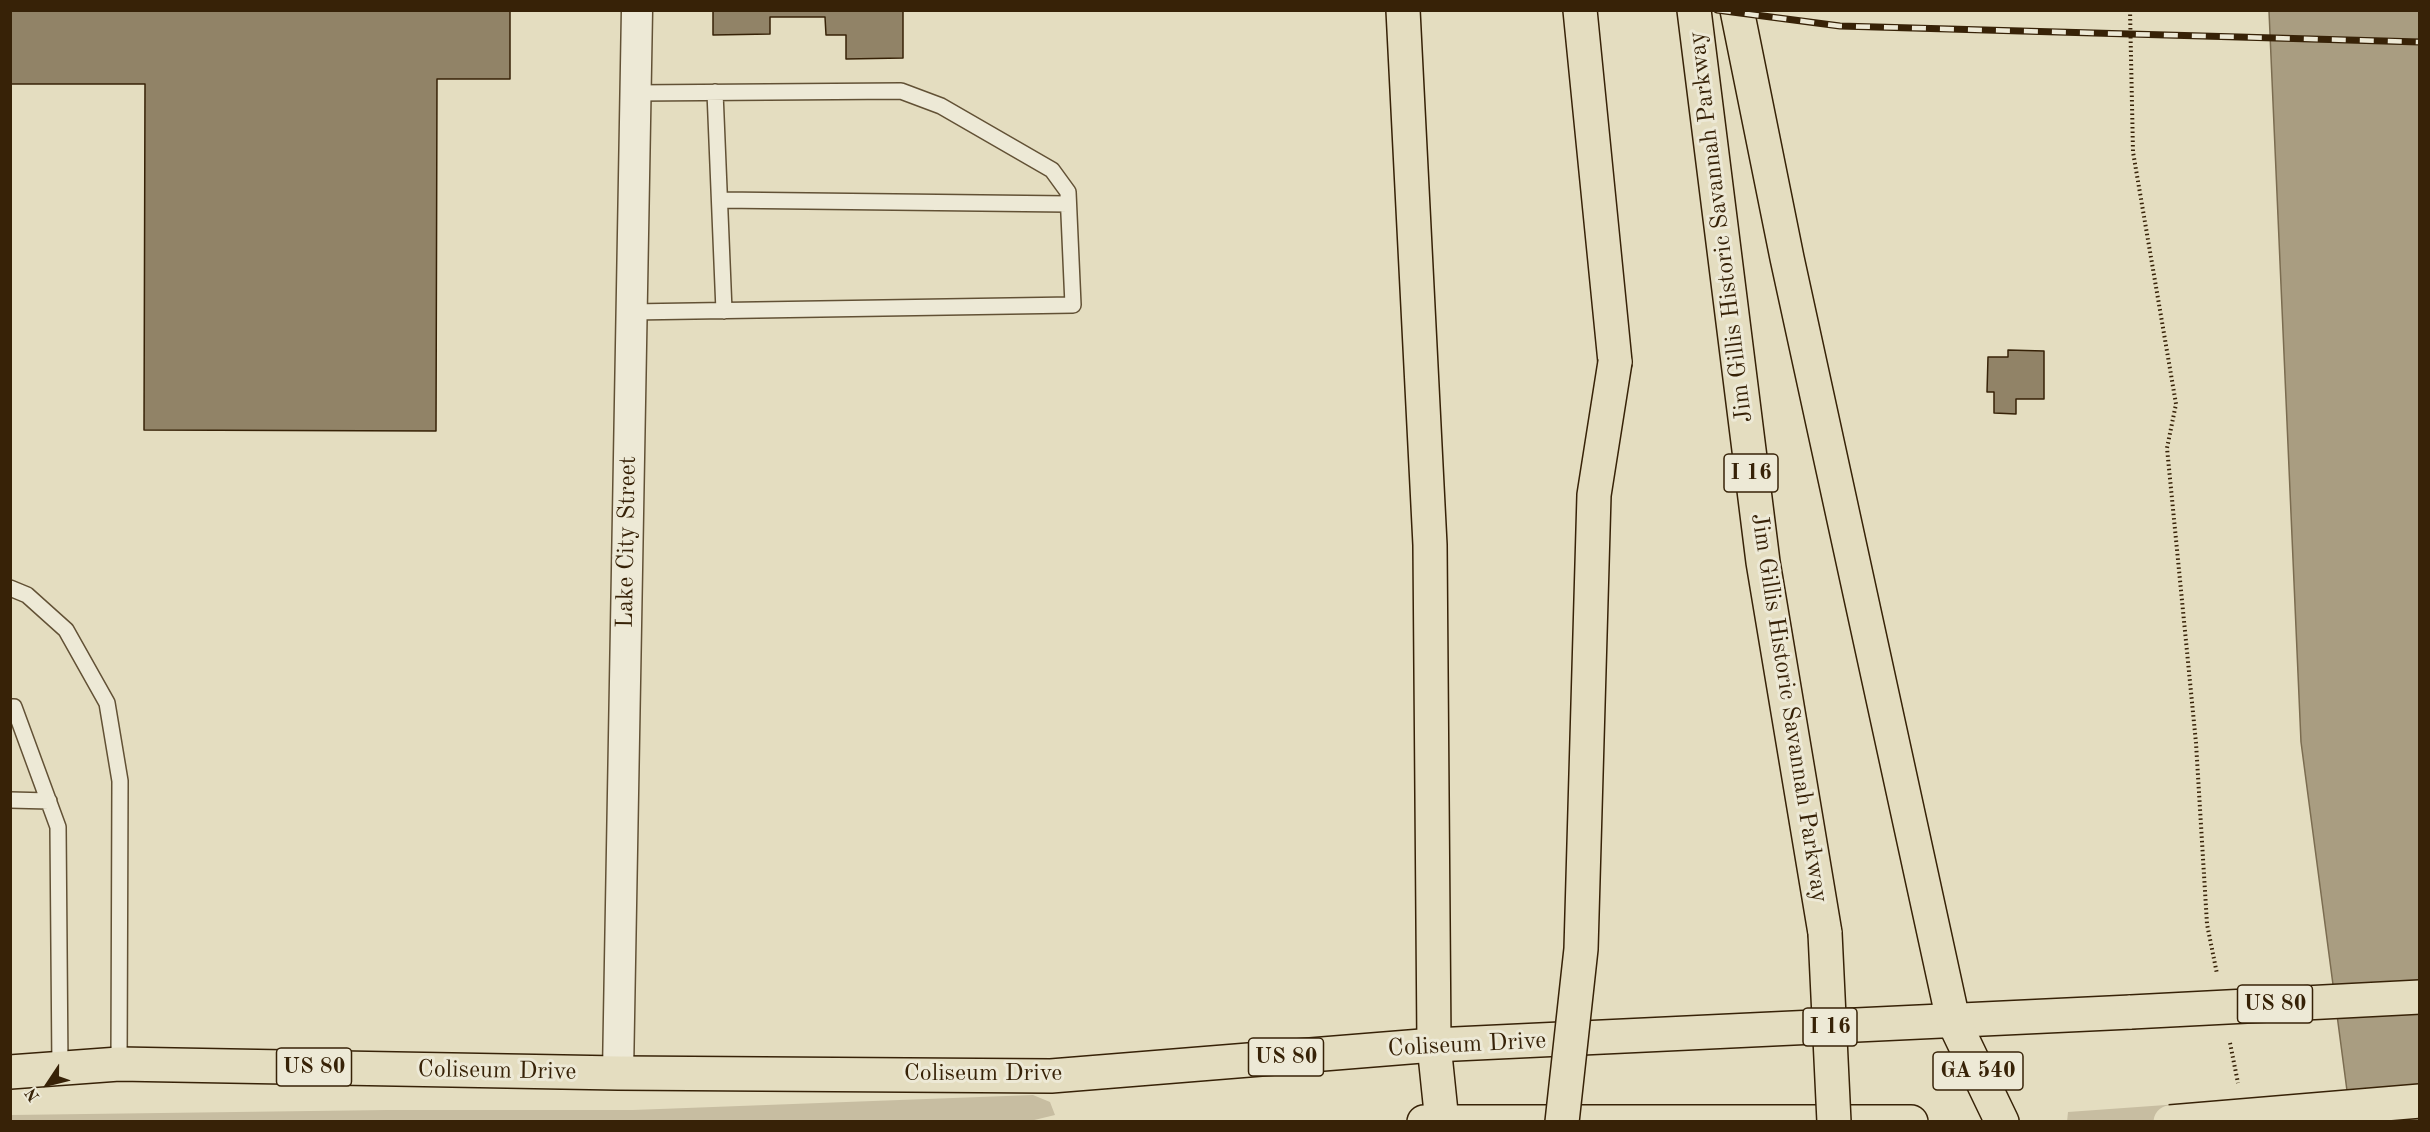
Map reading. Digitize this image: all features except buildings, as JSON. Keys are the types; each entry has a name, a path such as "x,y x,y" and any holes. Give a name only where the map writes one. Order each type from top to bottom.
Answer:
{"main road":[{"path":"1403,10 1430,545 1436,1121 1911,1122"},
{"path":"1562,1122 1581,949 1594,495 1615,362 1580,10"},
{"name":"Jim Gillis Historic Savannah Parkway","path":"1694,10 1763,562 1825,933 1834,1122"},
{"path":"1737,10 1790,269 1953,1020"},
{"name":"US 80","path":"1953,1020 2420,997"},
{"name":"Coliseum Drive","path":"10,1072 119,1064 618,1073 1051,1076 1434,1045 1953,1020"},
{"name":"GA 540","path":"1953,1020 2002,1122"},
{"path":"2170,1122 2420,1101"}],"street":[{"name":"Lake City Street","path":"618,1073 637,10"}],"lane":[{"path":"631,312 1073,305 1068,192 1052,170 941,106 901,91 635,93"},
{"path":"715,92 724,311"},
{"path":"720,200 1068,204"},
{"path":"10,588 27,595 66,630 107,703 120,781 119,1064"},
{"path":"10,707 14,707 58,827 60,1069"},
{"path":"10,800 49,801"}],"path":[{"path":"2130,10 2133,152 2176,404 2167,448 2196,743 2206,924 2218,982"},
{"path":"2230,1040 2239,1087"}],"shaded area":[{"path":"2269,11 2419,11 2419,1121 2351,1121 2301,742"},
{"path":"2347,1092 2351,1122 2067,1122 2068,1112"},
{"path":"1033,1095 1050,1102 1055,1115 1026,1122 10,1121 11,1115 386,1110 633,1110"}],"railway":[{"path":"1717,10 1840,26 2420,42"}]}
